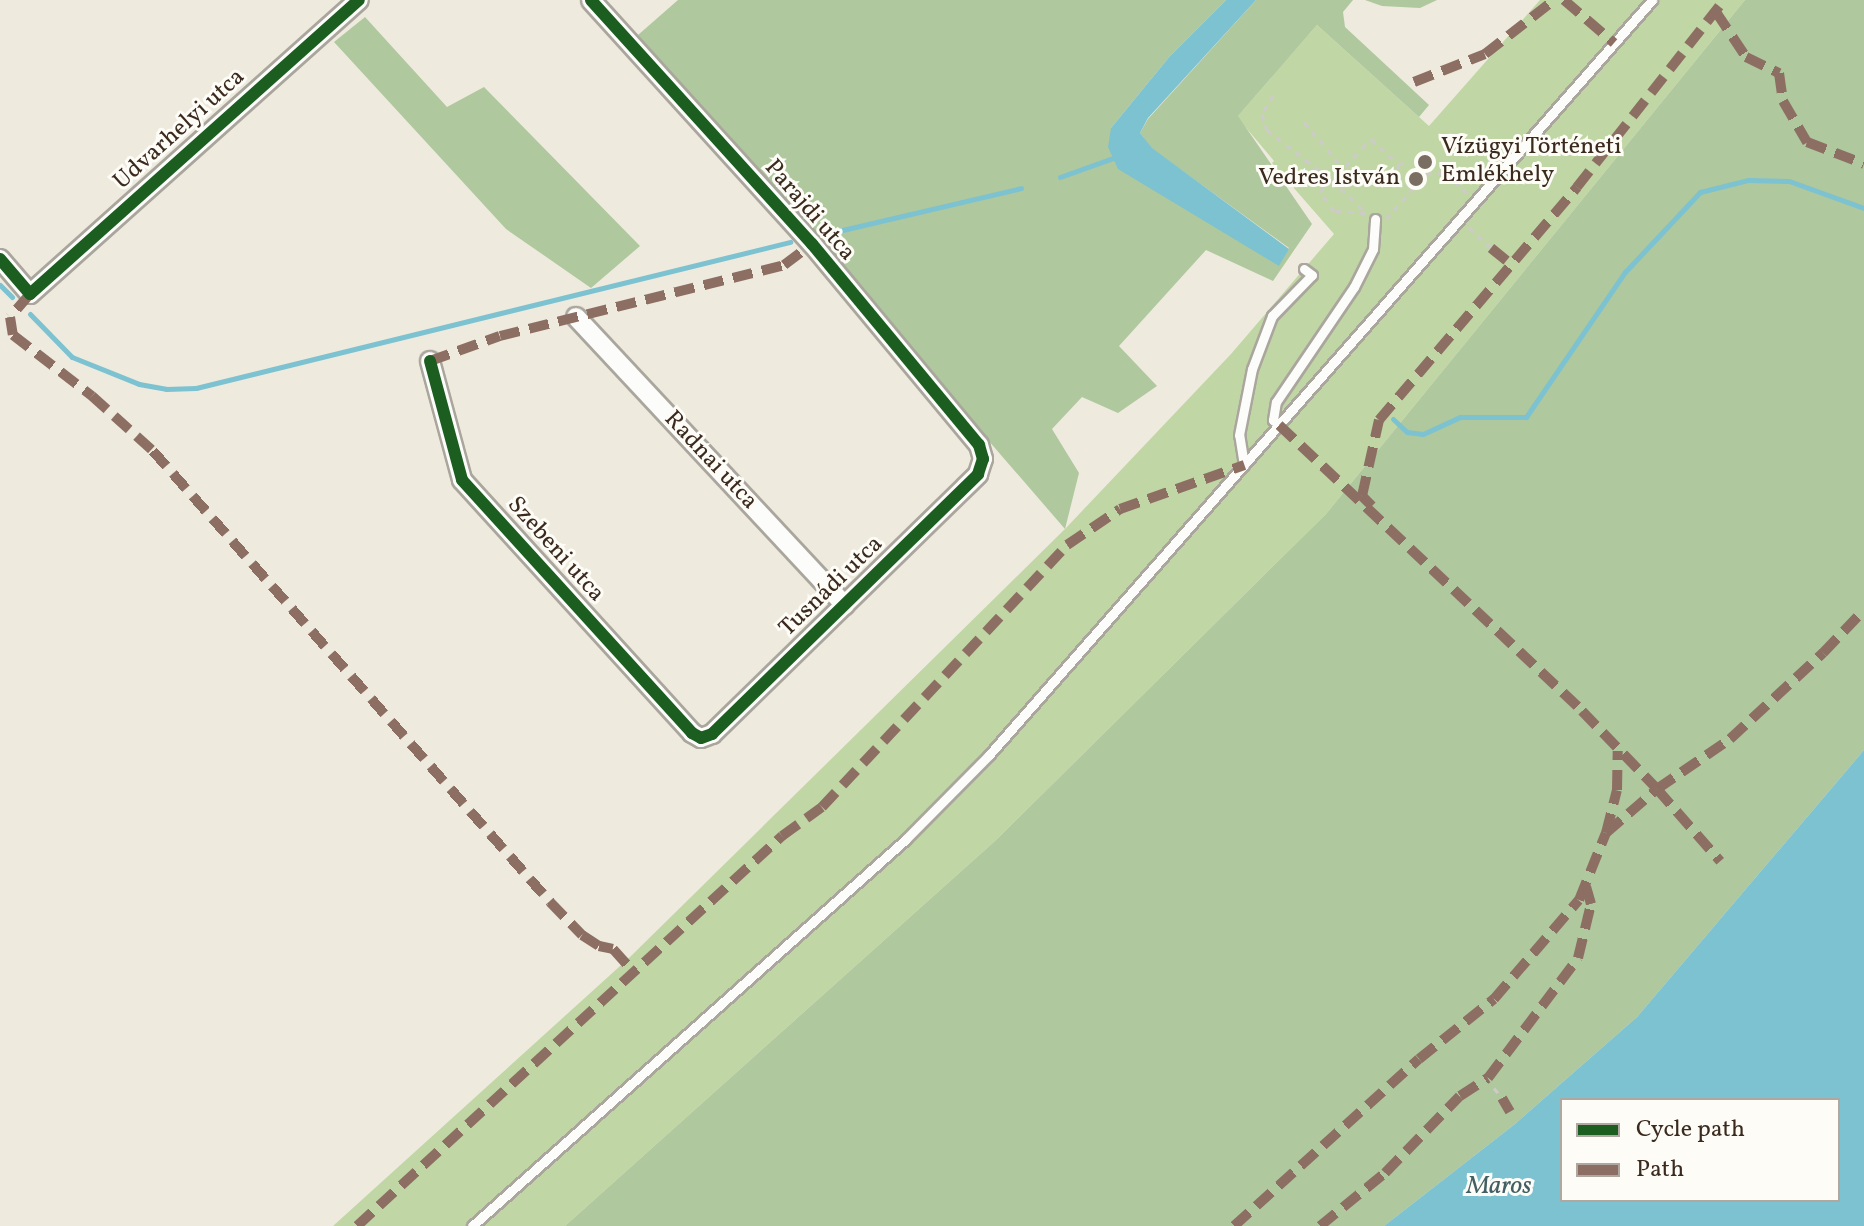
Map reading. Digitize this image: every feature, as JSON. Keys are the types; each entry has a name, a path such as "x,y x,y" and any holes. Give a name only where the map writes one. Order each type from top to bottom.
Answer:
{"street":[{"name":"Udvarhelyi utca","path":"0,259 30,294 359,0"},
{"name":"Parajdi utca","path":"591,0 812,244 979,445 983,459"},
{"name":"Radnai utca","path":"576,317 845,605"},
{"name":"Szebeni utca","path":"430,361 462,480 692,733 701,738"},
{"name":"Tusnádi utca","path":"701,738 712,734 978,474 983,459"}],"lane":[{"path":"472,1226 906,839 989,755 1652,0"},
{"path":"1279,425 1273,420 1276,402 1354,287 1373,249 1374,222"},
{"path":"1244,465 1239,435 1252,369 1272,316 1312,275 1304,269"}],"path":[{"path":"1273,95 1262,114 1267,130 1332,180 1374,222 1384,221 1426,174 1445,173 1476,201"},
{"path":"1304,122 1342,167"},
{"path":"1363,210 1334,211 1320,192 1376,134"},
{"path":"1371,139 1398,164 1399,173"},
{"path":"1398,164 1406,163"},
{"path":"1460,218 1491,248"},
{"path":"1494,1088 1502,1098"}],"green space":[{"path":"678,0 1226,0 1170,56 1111,128 1279,265 1289,248 1151,148 1140,133 1148,119 1256,0 1353,0 1343,12 1345,27 1429,105 1419,117 1317,25 1238,116 1312,224 1273,281 1206,250 1119,346 1157,386 1118,413 1082,397 1052,429 1079,473 1065,529 638,35"},
{"path":"1365,0 1437,0 1420,8 1382,6"},
{"path":"1540,0 1745,0 1326,514 995,841 565,1226 333,1226 630,957 1065,529 1231,354 1334,234 1272,163 1274,161 1237,117 1317,25 1429,126"},
{"path":"1745,0 1864,0 1864,750 1637,1017 1515,1124 1384,1226 565,1226 995,841 1326,514"},
{"path":"365,17 447,107 484,87 640,246 591,288 506,229 334,42"}],"water":[{"path":"1226,0 1256,0 1148,118 1140,133 1152,148 1289,249 1279,266 1118,169 1108,147 1111,128 1170,56"},
{"name":"Maros","path":"1864,750 1864,1226 1384,1226 1515,1124 1637,1017"}],"waterway":[{"path":"1060,177 1113,158"},
{"path":"1393,419 1407,432 1423,434 1460,417 1526,417 1625,272 1700,192 1748,180 1789,181 1864,208"},
{"path":"834,232 1021,188"},
{"path":"30,314 72,357 139,384 166,389 196,388 790,242"},
{"path":"0,285 12,297"}],"marked path":[{"path":"1414,82 1485,54 1554,0"},
{"path":"1564,0 1614,43"},
{"path":"1372,506 1362,496 1379,420 1577,187 1724,0"},
{"path":"1716,12 1746,57 1779,73 1783,101 1807,142 1864,164"},
{"path":"430,361 500,336 784,265 812,244"},
{"path":"1491,248 1511,264"},
{"path":"30,294 10,317 13,335 92,396 153,451 550,902 582,935 599,946 613,949 634,972"},
{"path":"1279,425 1582,711 1657,789 1730,739 1823,653 1864,610"},
{"path":"357,1226 782,836 822,807 1067,545 1120,509 1244,465"},
{"path":"1234,1226 1419,1059 1494,999 1579,900 1606,833 1617,790 1618,751"},
{"path":"1606,833 1657,789 1720,861"},
{"path":"1320,1226 1385,1173 1460,1096 1488,1078 1578,958 1591,904 1586,887"},
{"path":"1502,1098 1510,1112"}],"cycle path":[{"path":"0,259 30,294 359,0"},
{"path":"430,361 462,480 692,733 701,738 712,734 978,474 983,459 979,445 812,244 591,0"}],"place":[{"name":"Vízügyi Történeti Emlékhely","path":"1425,162"},
{"name":"Vedres István","path":"1416,179"}]}
